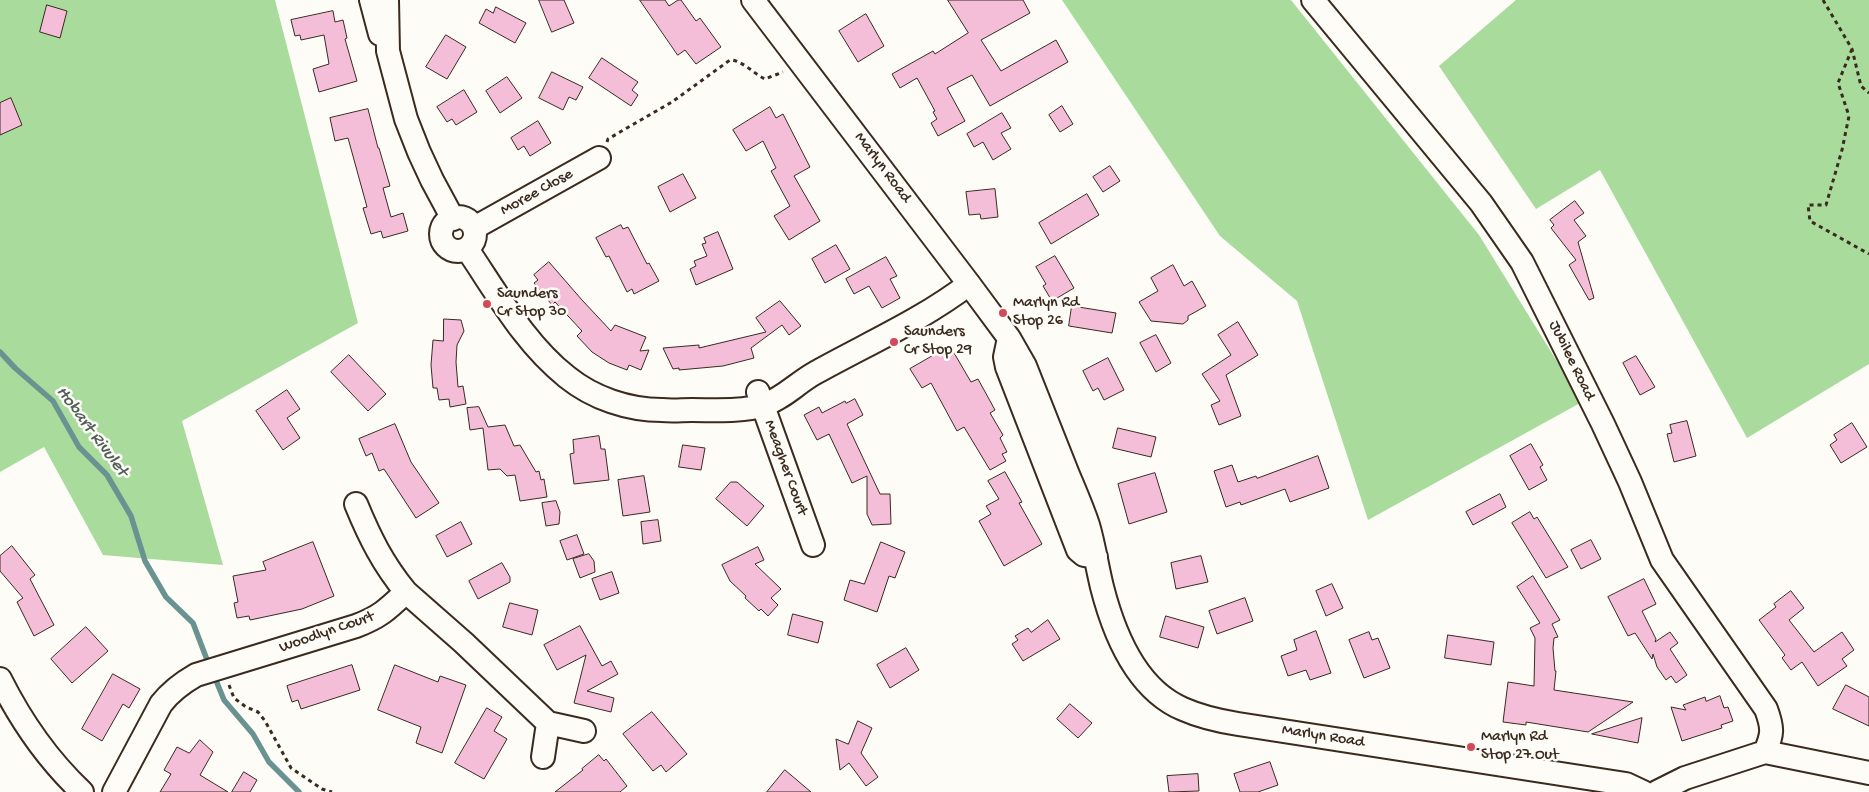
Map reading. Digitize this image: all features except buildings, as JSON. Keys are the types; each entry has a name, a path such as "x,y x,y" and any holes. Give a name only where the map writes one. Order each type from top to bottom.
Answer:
{"street":[{"path":"370,0 380,36 390,58"},
{"path":"387,0 387,35 390,58 406,119 418,152 453,218"},
{"name":"Marlyn Road","path":"753,0 1009,338 1025,366 1088,525 1107,607 1126,652 1151,687 1165,699 1182,709 1209,719 1626,784 1643,792"},
{"name":"Jubilee Road","path":"1313,0 1481,203 1522,262 1603,424 1630,482 1662,560 1766,709 1771,722 1772,735 1765,752"},
{"name":"Moree Close","path":"474,228 599,158"},
{"path":"453,218 464,218 474,228 474,240 467,249 454,251 444,243 443,227 453,218"},
{"path":"467,249 522,331 567,377 590,392 614,402 636,408 660,410 691,410 760,398 812,374 920,317 969,284"},
{"name":"Meagher Court","path":"760,398 813,545"},
{"path":"356,504 377,551 391,574 406,592 464,643 548,723 584,731"},
{"name":"Woodlyn Court","path":"114,792 161,704 168,694 180,684 196,675 234,673 372,620 382,614 406,592"},
{"path":"0,679 15,709 38,744 64,775 82,792"},
{"path":"543,757 548,723"},
{"path":"1656,792 1685,778 1765,752 1869,773"}],"path":[{"path":"1823,0 1852,49 1861,86 1869,93"},
{"path":"1852,49 1838,83 1849,116 1842,150 1826,206 1808,205 1810,221 1869,254"},
{"path":"599,158 608,139 672,102 730,60 737,61 765,79 780,73 799,61"},
{"path":"234,673 228,684 234,698 246,707 258,712 274,736 291,768 322,789 332,792"}],"green space":[{"path":"0,0 275,0 358,323 182,421 223,565 103,555 44,447 0,472"},
{"path":"1062,0 1291,0 1479,235 1582,402 1368,520 1297,301 1220,236"},
{"path":"1516,0 1869,0 1869,364 1747,438 1600,170 1536,209 1439,66"}],"waterway":[{"name":"Hobart Rivulet","path":"0,352 15,368 53,401 79,447 107,475 131,516 145,561 166,597 193,623 209,665"},
{"name":"Hobart Rivulet","path":"213,673 224,700 253,734 269,762 299,792"}],"place":[{"name":"Saunders Cr Stop 30","path":"487,304"},
{"name":"Marlyn Rd Stop 26","path":"1003,313"},
{"name":"Saunders Cr Stop 29","path":"894,342"},
{"name":"Marlyn Rd Stop 27 Out","path":"1471,747"}]}
